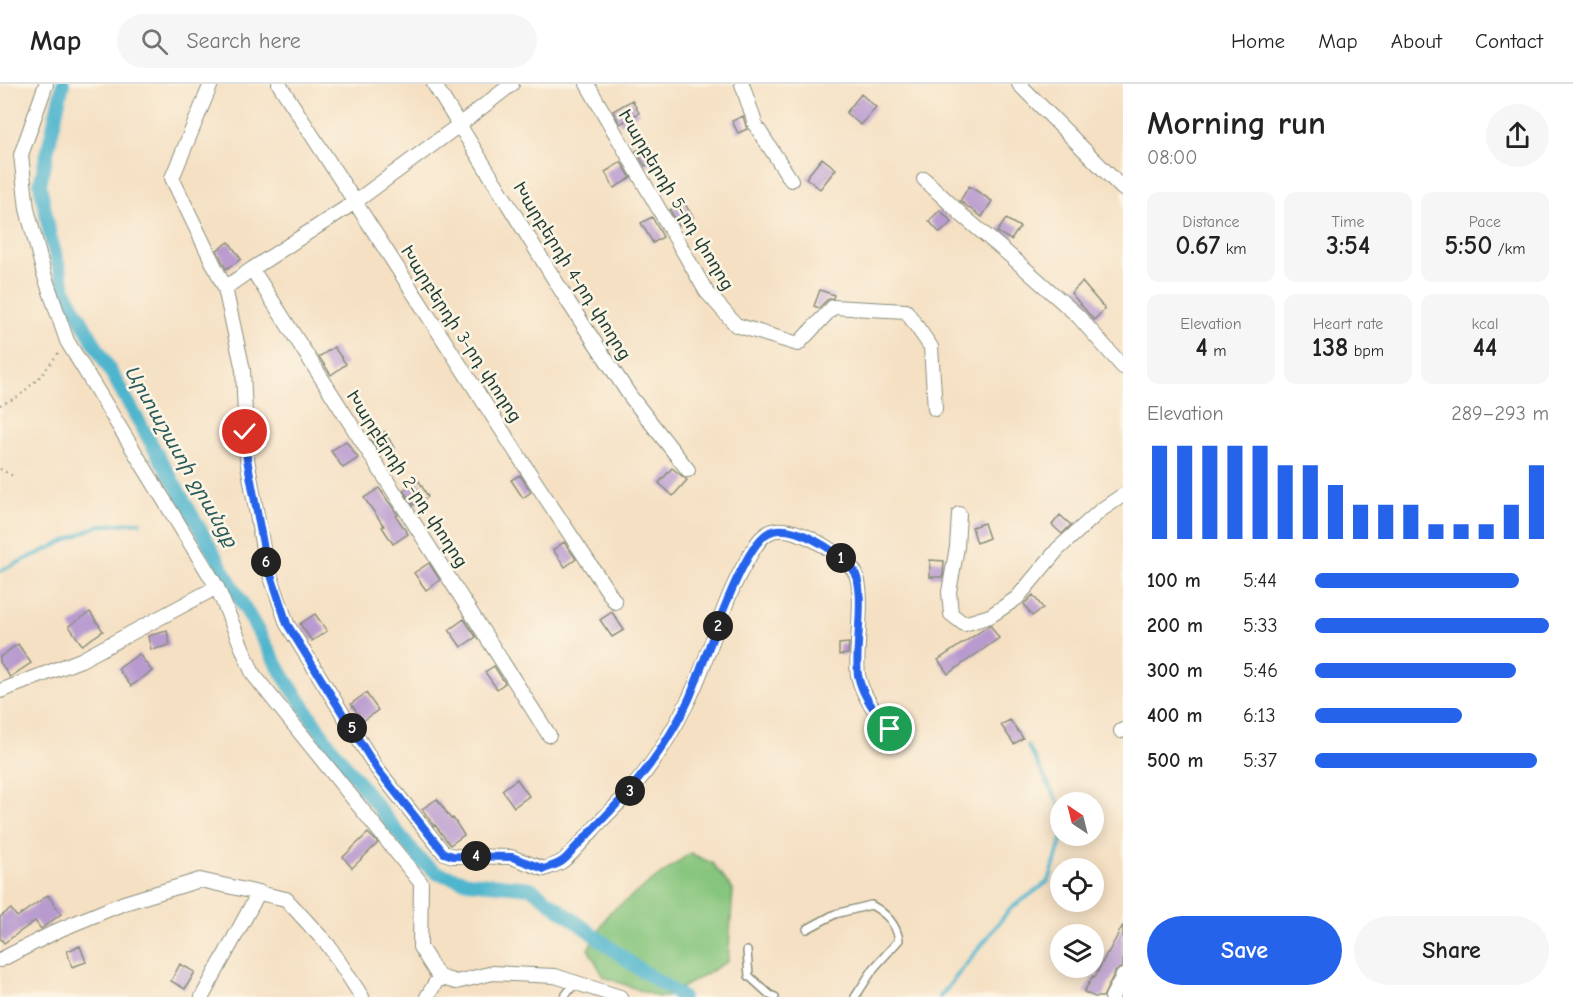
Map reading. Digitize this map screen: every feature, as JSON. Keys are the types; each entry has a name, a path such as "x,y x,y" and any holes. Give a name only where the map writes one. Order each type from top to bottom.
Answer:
{"street":[{"path":"46,84 21,155 27,209 44,274 67,341 217,586 253,674 421,884 420,947 439,977 456,982 493,973 555,976 620,997"},
{"path":"211,84 172,178 225,288 243,370 247,459 266,560 287,624 377,769 444,853 453,856 512,857 544,869 561,862 633,788 654,760 688,701 741,570 758,542 775,530 807,536 827,547 851,566 856,573 860,586 858,675 867,699 876,714 890,729"},
{"name":"Խարբերդի 3-րդ փողոց","path":"279,84 531,477 615,602"},
{"name":"Խարբերդի 4-րդ փողոց","path":"434,84 569,303 630,396 688,470"},
{"path":"225,288 355,202 512,84"},
{"name":"Խարբերդի 5-րդ փողոց","path":"587,84 706,291 736,325 798,344 833,307 906,311 931,347 935,409"},
{"path":"742,84 756,126 791,180"},
{"path":"1019,84 1123,189"},
{"path":"924,179 1078,316 1123,367"},
{"name":"Խարբերդի 2-րդ փողոց","path":"252,269 549,735"},
{"path":"959,514 957,547 949,592 951,614 964,624 990,616 1017,598 1059,549 1101,510 1123,495"},
{"path":"0,691 81,660 217,586"},
{"path":"0,960 60,929 124,903 200,880 286,899 329,946 362,997"},
{"path":"202,997 259,892"},
{"path":"1112,997 1123,976"},
{"path":"427,997 439,977"}],"lane":[{"path":"807,929 835,914 871,905 883,912 897,930 899,940 874,968 855,997"},
{"path":"747,951 749,976 775,997"},
{"path":"564,997 576,982"}],"path":[{"path":"0,405 18,397 42,375 67,341"},
{"path":"0,469 13,476"}],"green space":[{"path":"690,853 712,863 733,890 728,961 666,997 658,997 604,977 588,949 609,913"}],"building":[{"path":"861,94 876,107 861,125 846,113"},
{"path":"632,100 639,113 620,124 613,111"},
{"path":"743,116 747,129 738,133 732,121"},
{"path":"645,146 654,161 645,166 636,151"},
{"path":"822,158 836,169 820,189 806,178"},
{"path":"621,162 631,178 614,188 605,172"},
{"path":"969,186 992,201 982,217 960,201"},
{"path":"683,201 693,217 679,226 670,210"},
{"path":"940,210 952,222 940,233 929,221"},
{"path":"652,217 663,237 653,243 641,223"},
{"path":"1006,219 1020,227 1011,240 997,232"},
{"path":"229,242 241,259 226,269 217,250"},
{"path":"1082,282 1105,309 1094,320 1071,293"},
{"path":"820,290 834,295 819,308 814,306"},
{"path":"334,347 346,364 331,375 319,357"},
{"path":"385,432 394,448 381,455 371,440"},
{"path":"346,441 358,458 343,468 331,451"},
{"path":"672,468 687,480 673,496 659,483"},
{"path":"520,475 531,492 523,498 511,480"},
{"path":"419,481 428,497 413,505 403,490"},
{"path":"379,488 408,534 393,544 382,527 384,526 364,498"},
{"path":"1060,515 1071,525 1062,534 1052,525"},
{"path":"984,523 989,538 977,543 972,527"},
{"path":"564,542 576,559 565,567 553,550"},
{"path":"930,560 944,561 943,577 930,577"},
{"path":"429,563 440,580 426,590 414,573"},
{"path":"1033,595 1043,608 1032,616 1024,604"},
{"path":"90,612 103,631 82,645 69,626"},
{"path":"612,612 624,630 612,637 600,620"},
{"path":"315,614 327,631 312,641 300,624"},
{"path":"464,619 476,637 461,647 449,630"},
{"path":"990,625 999,638 948,674 938,660"},
{"path":"167,631 170,645 151,650 148,636"},
{"path":"849,643 848,654 839,655 839,644"},
{"path":"18,644 31,663 10,677 0,662 0,657"},
{"path":"139,654 152,671 131,686 118,669"},
{"path":"494,666 505,683 497,689 485,672"},
{"path":"366,693 378,710 363,721 351,704"},
{"path":"1010,720 1023,738 1014,744 1001,725"},
{"path":"517,779 529,796 514,807 502,790"},
{"path":"437,799 464,835 450,845 422,809"},
{"path":"368,833 378,843 352,868 343,857"},
{"path":"48,895 61,914 41,929 35,921 4,943 0,938 0,917 11,909 17,917"},
{"path":"1123,925 1123,966 1115,972 1103,997 1095,997 1084,992 1092,978 1104,978 1104,959"},
{"path":"80,946 86,962 72,967 67,951"},
{"path":"180,964 195,972 185,989 171,981"}],"waterway":[{"name":"Արտաշատի ջրանցք","path":"63,84 40,184 50,235 66,293 284,677 326,740 421,861 437,873 468,882 531,888 635,966 682,997"},
{"path":"0,571 98,526 140,522"},
{"path":"1028,746 1053,792"},
{"path":"940,997 1010,909 1049,881 1060,846"}],"route":[{"path":"245,432 247,459 266,560 287,624 377,769 444,853 453,856 512,857 544,869 563,861 633,788 672,732 688,701 741,570 758,542 775,530 807,536 827,547 851,566 856,573 860,586 858,675 867,699 876,714 890,729"}]}
